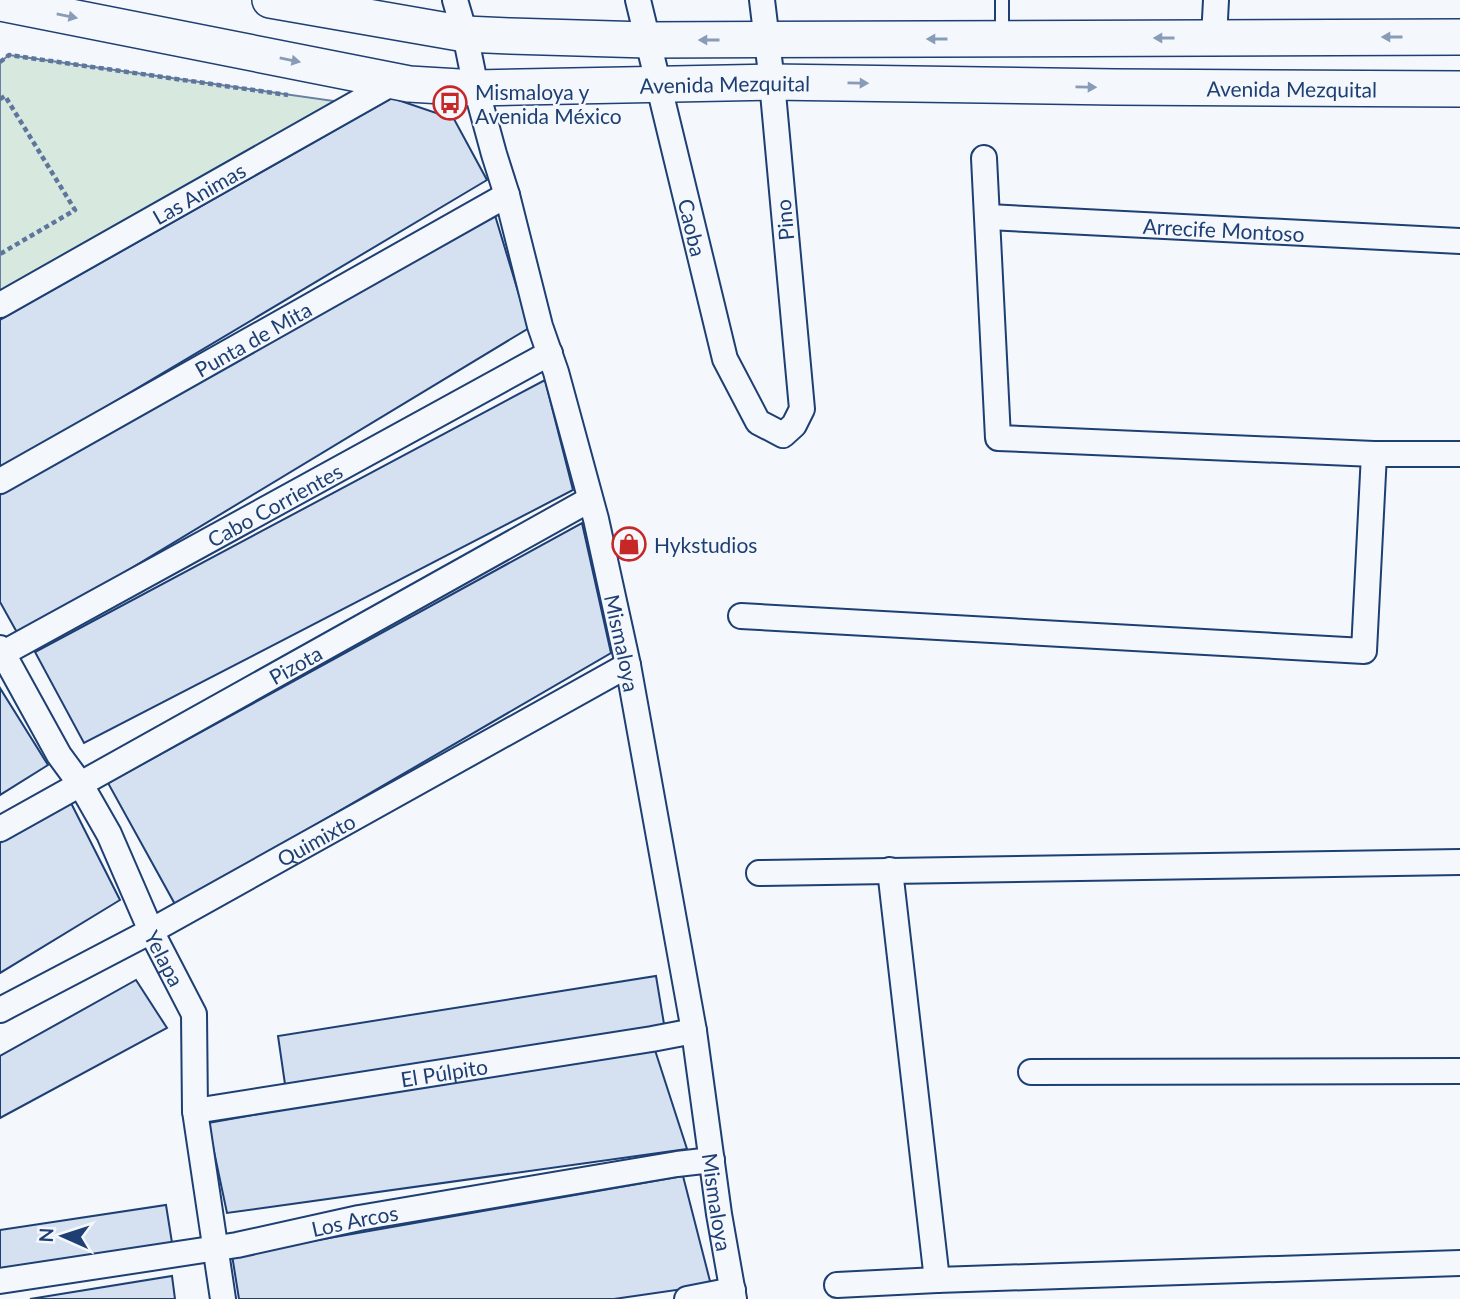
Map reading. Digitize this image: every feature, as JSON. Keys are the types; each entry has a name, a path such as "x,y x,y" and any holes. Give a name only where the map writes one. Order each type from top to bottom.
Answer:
{"main road":[{"name":"Avenida Mezquital","path":"270,0 465,34 647,40 1460,37"},
{"name":"Avenida Mezquital","path":"0,3 409,84 476,88 772,82 1460,89"}],"street":[{"name":"Mismaloya","path":"455,0 540,326 550,352 596,519 628,665 694,1031 719,1214 734,1294"},
{"name":"Caoba","path":"638,0 725,359 758,422 783,435"},
{"name":"Pino","path":"762,0 802,409 794,425 783,435"},
{"path":"1214,38 1216,0"},
{"name":"Las Animas","path":"0,305 396,81"},
{"path":"984,158 998,438 1374,454 1460,454"},
{"name":"Punta de Mita","path":"0,481 507,195"},
{"name":"Arrecife Montoso","path":"988,217 1460,241"},
{"name":"Cabo Corrientes","path":"1,652 550,352"},
{"path":"741,616 1364,651 1374,454"},
{"name":"Pizota","path":"0,829 589,500"},
{"name":"Yelapa","path":"1,652 59,755 81,785 109,834 151,931 194,1014 195,1111 223,1299"},
{"name":"Quimixto","path":"0,1010 151,931 628,665"},
{"path":"759,873 1460,862"},
{"path":"890,870 937,1280"},
{"name":"El Púlpito","path":"195,1111 694,1031"},
{"path":"1031,1072 1460,1071"},
{"name":"Los Arcos","path":"0,1281 237,1245 359,1218 712,1160"},
{"path":"837,1285 1460,1263"},
{"path":"687,1299 734,1294"}],"lane":[{"path":"1002,0 1002,39"}],"path":[{"path":"0,62 9,55 294,96"},
{"path":"0,99 5,96 75,210 0,254"}],"shaded area":[{"path":"9,55 348,103 0,299 0,62"}],"building":[{"path":"392,98 454,119 487,180 0,470 0,320"},
{"path":"494,212 529,328 19,636 0,602 0,495"},
{"path":"545,380 573,490 84,743 35,652"},
{"path":"582,523 611,653 176,906 108,783"},
{"path":"0,688 48,765 0,795"},
{"path":"71,803 120,900 0,973 0,843"},
{"path":"656,976 665,1030 286,1091 278,1036"},
{"path":"136,980 167,1028 0,1118 0,1056"},
{"path":"653,1044 687,1149 227,1213 208,1123"},
{"path":"683,1176 711,1285 614,1299 239,1299 232,1255"},
{"path":"166,1205 173,1249 0,1275 0,1230"},
{"path":"172,1276 175,1299 30,1299"}],"place":[{"name":"Mismaloya y Avenida México","path":"450,103"},
{"name":"Hykstudios","path":"629,544"}]}
